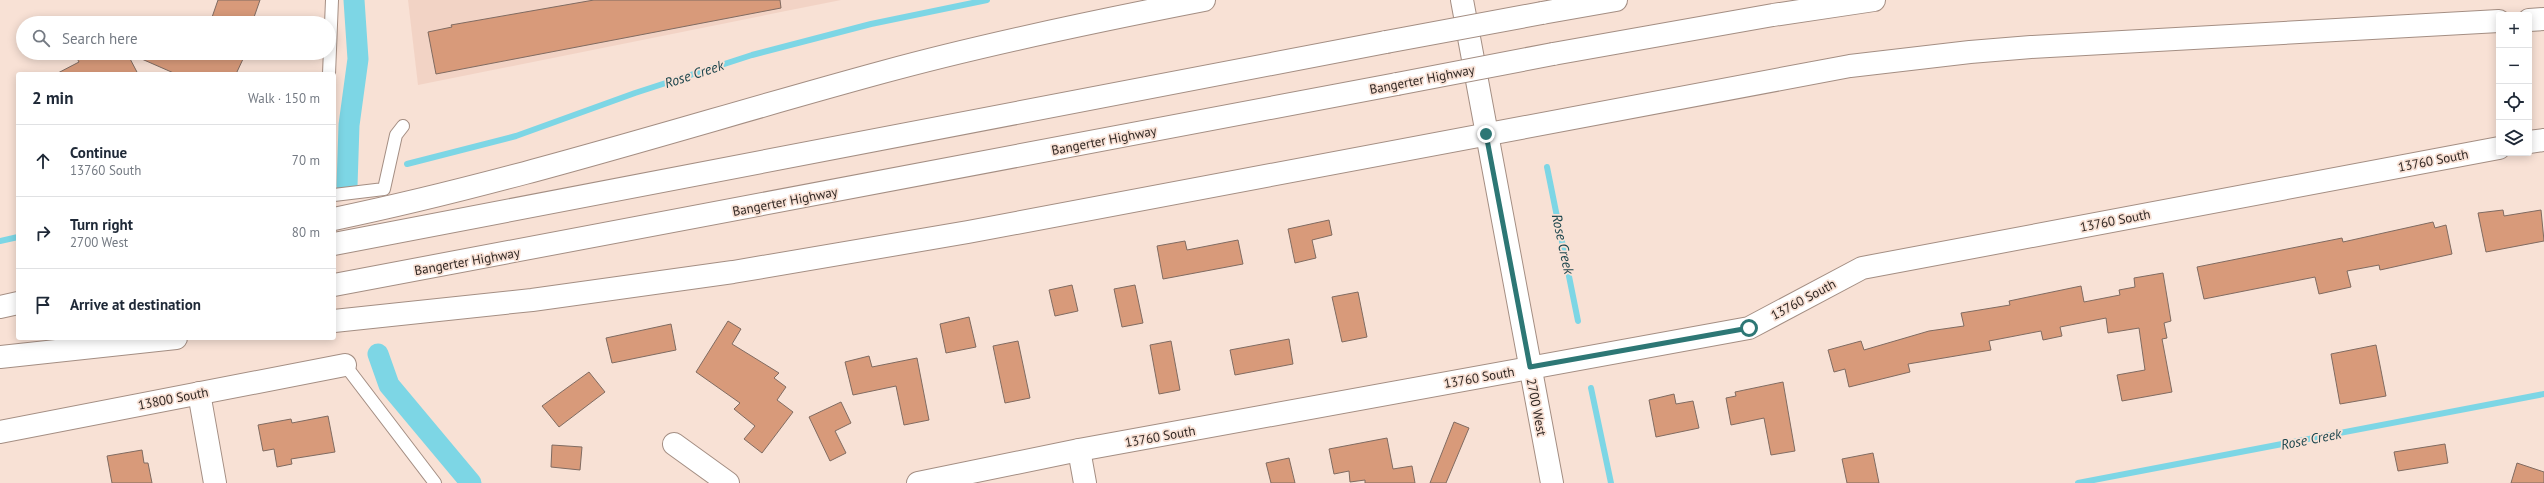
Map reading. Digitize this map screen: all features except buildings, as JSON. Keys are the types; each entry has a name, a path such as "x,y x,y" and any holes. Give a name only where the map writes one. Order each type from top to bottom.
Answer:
{"main road":[{"path":"336,219 483,185 567,163 801,94 968,50 1117,17 1204,0"},
{"name":"2700 West","path":"1462,0 1552,483"},
{"path":"336,244 1386,42 1616,0"},
{"name":"Bangerter Highway","path":"336,285 1553,54 1773,15 1874,0"},
{"path":"2532,20 2544,19"},
{"path":"336,321 562,296 733,272 960,233 1794,75 1910,58 2031,47 2496,22"},
{"path":"2532,142 2544,140"},
{"name":"13760 South","path":"918,483 1079,450 1749,328 1862,268 2496,149"},
{"path":"0,307 16,304"},
{"path":"0,346 34,340"},
{"path":"0,357 157,340"},
{"name":"13800 South","path":"0,432 345,365"},
{"path":"199,393 215,483"},
{"path":"674,444 728,483"},
{"path":"1079,450 1085,483"}],"lane":[{"path":"331,16 332,0"},
{"path":"329,72 330,60"},
{"path":"336,195 384,189 396,135 403,126"},
{"path":"345,365 435,483"}],"shaded area":[{"path":"408,0 841,0 418,85"}],"waterway":[{"path":"347,186 349,125 358,59 354,0"},
{"name":"Rose Creek","path":"407,164 516,136 635,93 752,55 871,24 987,0"},
{"name":"Rose Creek","path":"1547,167 1578,321"},
{"name":"Rose Creek","path":"0,241 16,237"},
{"path":"378,354 389,385 471,483"},
{"name":"Rose Creek","path":"1591,388 1611,483"},
{"name":"Rose Creek","path":"2078,483 2544,394"}],"route":[{"path":"1486,134 1530,367 1749,328"}]}
